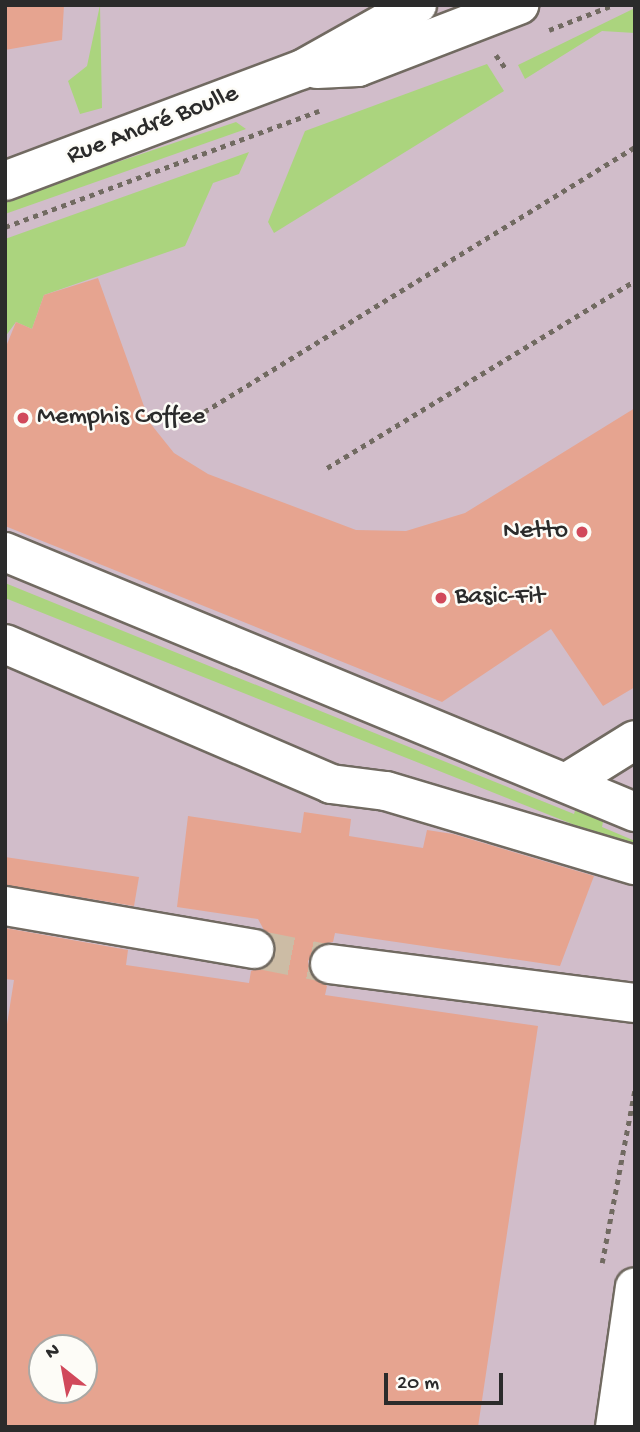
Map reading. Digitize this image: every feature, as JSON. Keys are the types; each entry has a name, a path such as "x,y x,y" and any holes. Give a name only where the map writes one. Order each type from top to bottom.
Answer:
{"street":[{"name":"Rue André Boulle","path":"5,181 301,70 417,5"},
{"name":"Rue André Boulle","path":"470,43 493,5"},
{"name":"Rue André Boulle","path":"301,70 358,67 470,43 530,19"},
{"path":"5,552 635,812"},
{"path":"5,644 331,784 386,791 635,865"},
{"path":"566,783 635,740"},
{"path":"5,906 254,949"},
{"path":"330,964 635,1003"},
{"path":"615,1427 617,1283"}],"path":[{"path":"530,19 613,5"},
{"path":"470,43 494,51 506,69"},
{"path":"494,51 505,47"},
{"path":"5,227 327,108"},
{"path":"204,412 635,147"},
{"path":"327,468 635,281"},
{"path":"617,1283 635,1088"}],"shaded area":[{"path":"5,5 635,5 635,1427 5,1427"}],"green space":[{"path":"100,5 102,108 80,114 68,81 87,66"},
{"path":"635,8 635,33 602,31 525,79 518,65"},
{"path":"487,64 504,91 274,233 268,222 305,131"},
{"path":"236,122 246,129 5,214 5,200"},
{"path":"249,152 239,174 213,183 185,246 44,295 32,329 16,322 5,337 5,239"},
{"path":"5,583 574,814 578,800 606,807 602,827 635,841 635,849 5,598"}],"building":[{"path":"5,5 64,5 62,40 5,50"},
{"path":"98,278 150,423 174,453 208,474 356,530 406,531 465,513 635,408 635,687 603,706 551,629 442,702 5,526 5,349 16,322 32,329 44,295"},
{"path":"304,812 351,819 349,836 423,848 427,830 453,834 594,876 560,966 335,933 333,942 321,944 308,961 310,973 327,986 325,995 538,1026 478,1427 5,1427 5,1037 14,980 5,979 5,928 128,950 126,965 249,983 251,971 270,963 276,952 258,919 177,907 188,816 301,833"},
{"path":"5,857 139,877 134,906 5,885"}],"tunnel":[{"path":"254,949 330,964"}],"place":[{"name":"Memphis Coffee","path":"23,418"},
{"name":"Netto","path":"582,532"},
{"name":"Basic-Fit","path":"441,598"}]}
